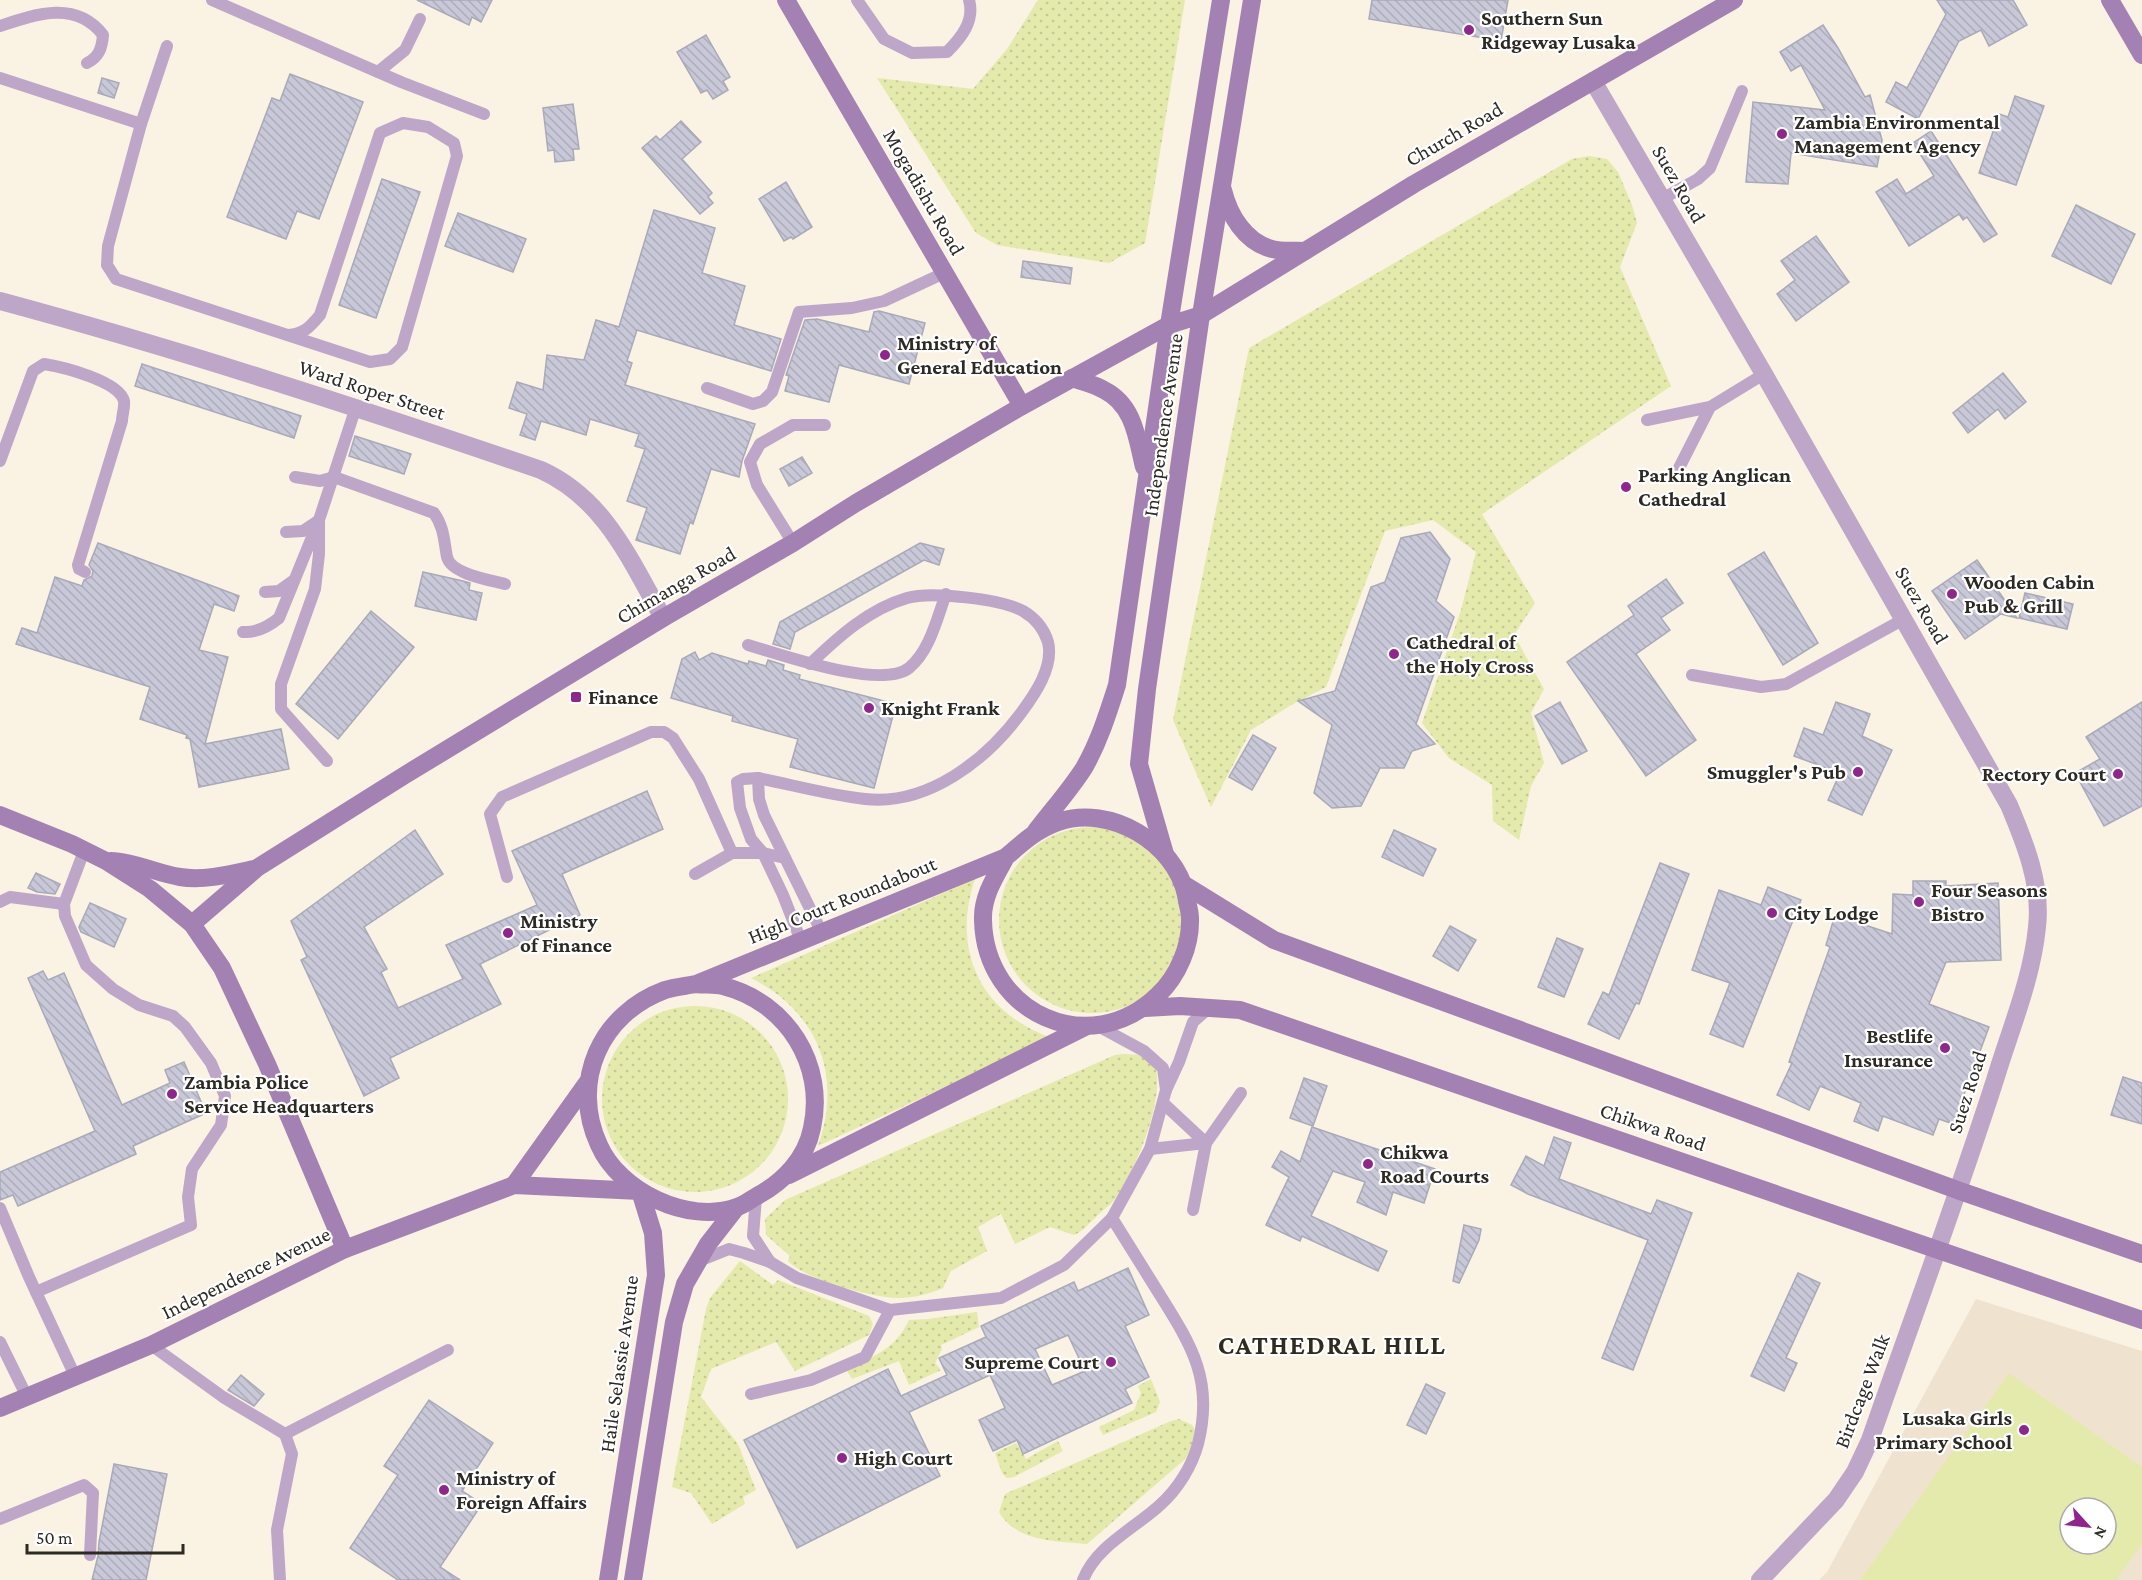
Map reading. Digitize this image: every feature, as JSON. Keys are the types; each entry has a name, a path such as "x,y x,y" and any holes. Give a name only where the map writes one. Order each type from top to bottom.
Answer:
{"main road":[{"name":"Mogadishu Road","path":"786,0 1022,406"},
{"name":"Independence Avenue","path":"1034,832 1085,766 1101,734 1117,685 1169,325 1221,0"},
{"name":"Independence Avenue","path":"1165,854 1139,764 1147,689 1201,315 1252,0"},
{"name":"Church Road","path":"1201,315 1414,184 1593,81 1717,5 1734,0"},
{"path":"2110,0 2142,55"},
{"path":"1222,186 1226,202 1237,224 1253,240 1272,249 1305,251"},
{"name":"Chimanga Road","path":"192,924 257,868 663,618 1022,406 1169,325 1201,315"},
{"path":"1072,378 1105,390 1124,406 1135,426 1146,481"},
{"path":"0,815 72,844 106,861 150,889 192,924 222,968 267,1064 345,1249"},
{"name":"High Court Roundabout","path":"786,1176 1092,1026 1123,1020 1145,1008 1170,984 1186,952 1190,918 1183,884 1165,854 1144,835 1118,823 1089,818 1061,821 1034,832 1006,857 989,886 983,919 987,951 1000,982 1023,1006 1053,1021 1092,1026"},
{"name":"High Court Roundabout","path":"696,984 723,986 772,1011 791,1029 806,1052 814,1078 816,1104 812,1130 802,1155 786,1176 772,1188 736,1208 710,1211 686,1210 640,1191 615,1172 598,1145 590,1115 587,1083 595,1053 612,1026 637,1004 665,990 696,984 1006,857"},
{"path":"106,861 123,861 181,877 197,878 257,868"},
{"path":"1183,884 1274,940 1960,1191 2142,1254"},
{"name":"Chikwa Road","path":"1145,1008 1180,1006 1240,1010 2142,1320"},
{"path":"513,1185 587,1083"},
{"name":"Independence Avenue","path":"0,1408 151,1345 345,1249 513,1185 640,1191"},
{"name":"Haile Selassie Avenue","path":"608,1580 656,1275 653,1233 640,1191"},
{"path":"633,1580 674,1322 685,1284 708,1244 736,1208"}],"street":[{"name":"Suez Road","path":"1593,81 1904,619 2009,805 2024,841 2037,897 2038,926 2031,966 1960,1191"},
{"name":"Ward Roper Street","path":"0,301 129,336 356,407 559,478 574,488 602,515 663,618"},
{"name":"Birdcage Walk","path":"1760,1580 1836,1500 1855,1472 1870,1440 1960,1191"}],"lane":[{"path":"212,0 378,72 484,114"},
{"path":"857,0 884,39 912,53 947,52 961,38 965,29 972,11 969,0"},
{"path":"0,26 48,10 66,12 89,19 103,35 102,48 94,60 87,63"},
{"path":"378,72 405,50 420,19"},
{"path":"167,46 141,124 108,246 107,265 116,279 370,362 390,359 402,347 457,156 454,143 428,127 403,123 380,133 320,315 309,329 288,335"},
{"path":"0,78 141,124"},
{"path":"1662,199 1698,179 1710,168 1742,91"},
{"path":"707,388 753,404 763,401 772,392 799,312 852,308 884,301 944,273"},
{"path":"0,461 33,371 44,364 107,383 118,392 124,401 122,421 78,565 79,569 85,572"},
{"path":"1647,420 1710,407 1764,374"},
{"path":"243,632 252,632 270,625 279,618 319,520 356,407"},
{"path":"1678,470 1710,407"},
{"path":"793,543 757,485 750,462 760,444 793,425 825,425"},
{"path":"296,477 320,481 334,477 434,513 440,521 448,560 458,570 505,584"},
{"path":"286,532 303,531 319,520"},
{"path":"319,520 319,554 315,589 281,684 281,709 327,761"},
{"path":"265,592 279,591 294,581"},
{"path":"748,645 810,664 848,672 883,676 901,673 922,654 946,594"},
{"path":"801,941 763,853 751,839 740,808 736,788 740,780 758,778 867,799 922,792 949,779 981,756 1007,732 1040,684 1047,663 1048,644 1043,631 1033,618 1021,610 946,594 908,597 855,624 810,664"},
{"path":"1692,675 1761,687 1786,684 1904,619"},
{"path":"507,877 490,814 495,804 502,797 651,732 664,732 674,738 699,779 732,853"},
{"path":"758,778 759,799 764,815 822,933"},
{"path":"36,1292 191,1225 188,1197 192,1169 221,1125 225,1096 211,1063 185,1027 173,1016 139,1005 122,995 86,965 65,916 64,904 84,851"},
{"path":"695,874 732,853 763,853 785,858"},
{"path":"0,902 9,897 64,904"},
{"path":"698,1262 729,1249 770,1262 797,1278 890,1310 1001,1298 1064,1265 1112,1218 1150,1149 1166,1090 1193,1022 1210,1008"},
{"path":"1092,1026 1144,1051 1162,1068 1166,1090"},
{"path":"1193,1210 1206,1143 1241,1093"},
{"path":"1162,1103 1206,1143"},
{"path":"1150,1149 1206,1143"},
{"path":"756,1197 753,1236 770,1262"},
{"path":"0,1208 75,1376"},
{"path":"1083,1580 1089,1566 1099,1555 1161,1504 1184,1477 1195,1453 1202,1425 1204,1402 1197,1361 1188,1339 1112,1218"},
{"path":"751,1394 811,1380 865,1357 890,1310"},
{"path":"0,1342 27,1397"},
{"path":"151,1345 223,1397 285,1434 292,1455 277,1530 280,1580"},
{"path":"285,1434 448,1350"},
{"path":"0,1519 84,1485 93,1493 90,1555"}],"shaded area":[{"name":"Lusaka Girls Primary School","path":"1976,1299 2142,1351 2142,1580 1819,1580 1827,1572"}],"green space":[{"path":"1038,0 1185,0 1145,243 1109,263 997,245 976,233 877,78 973,89 1007,49"},
{"path":"1589,156 1607,159 1618,172 1632,205 1637,223 1620,267 1671,386 1482,514 1535,603 1514,635 1544,689 1531,713 1544,763 1531,786 1519,840 1493,821 1492,785 1449,758 1422,723 1461,610 1476,552 1433,520 1385,531 1326,687 1251,730 1211,807 1173,720 1249,348 1572,159"},
{"path":"1092,827 1110,829 1127,835 1143,843 1157,855 1169,869 1177,885 1183,902 1185,920 1183,938 1177,955 1169,971 1157,985 1143,997 1127,1005 1110,1011 1092,1013 1074,1011 1057,1005 1041,997 1027,985 1015,971 1007,955 1001,938 999,920 1001,902 1007,885 1015,869 1027,855 1041,843 1057,835 1074,829"},
{"path":"975,879 968,905 967,930 970,954 977,975 989,995 1006,1012 1026,1027 1051,1038 818,1146 825,1120 828,1095 819,1048 808,1027 793,1009 774,992 751,978"},
{"path":"695,1006 731,1013 747,1021 761,1033 773,1047 781,1063 788,1099 781,1135 773,1151 761,1165 747,1177 731,1185 695,1192 659,1185 643,1177 629,1165 617,1151 609,1135 602,1099 609,1063 617,1047 629,1033 643,1021 659,1013"},
{"path":"1115,1055 1141,1055 1155,1065 1156,1096 1147,1134 1131,1171 1115,1199 1085,1228 1074,1235 1050,1227 1015,1244 1001,1214 978,1227 987,1251 951,1271 943,1288 921,1295 898,1298 856,1291 809,1275 788,1261 790,1256 766,1235 765,1219 785,1200"},
{"path":"740,1261 773,1285 778,1280 869,1316 873,1324 869,1335 795,1371 776,1342 711,1369 701,1397 738,1444 756,1490 743,1497 745,1504 712,1524 691,1493 672,1487 706,1309 710,1298"},
{"path":"977,1312 979,1327 941,1345 942,1349 935,1363 941,1370 909,1385 899,1361 852,1379 846,1369 883,1351 897,1339 909,1320"},
{"path":"2009,1373 2142,1467 2142,1544 2116,1580 1860,1580"},
{"path":"1151,1379 1160,1402 1156,1412 1103,1435 1099,1427 1134,1410 1141,1393 1138,1386"},
{"path":"1179,1419 1192,1425 1196,1431 1191,1454 1087,1544 1026,1535 1006,1522 999,1512 1005,1494"},
{"path":"1058,1441 1063,1451 1014,1477 1007,1478 1002,1473 995,1453 1016,1443 1026,1459"}],"building":[{"path":"417,0 492,0 481,22 472,17 469,25"},
{"name":"Southern Sun Ridgeway Lusaka","path":"1372,0 1508,0 1501,41 1369,19"},
{"path":"1937,0 2013,0 2027,25 1989,46 1981,30 1959,41 1918,119 1886,102 1896,82 1907,88 1946,14"},
{"path":"1823,25 1865,97 1870,95 1882,140 1877,167 1791,153 1788,184 1746,182 1753,102 1825,110 1801,65 1791,71 1780,52"},
{"path":"706,35 730,77 723,81 728,90 713,99 707,90 701,93 677,52"},
{"path":"290,74 363,102 319,219 297,211 286,239 227,217 272,98 280,101"},
{"path":"102,78 119,83 114,98 98,93"},
{"path":"2015,96 2044,106 2016,185 1979,173 1999,114 2008,117"},
{"path":"573,104 579,149 573,149 574,160 555,162 554,150 548,151 543,108"},
{"path":"681,121 701,142 682,159 712,193 708,197 713,203 700,214 642,148 656,136 660,140"},
{"path":"1931,131 1997,234 1984,242 1967,217 1963,220 1959,214 1909,246 1876,192 1897,179 1906,194 1934,176 1913,143"},
{"path":"382,179 420,192 376,318 339,305"},
{"path":"786,182 812,227 793,239 791,237 784,241 759,199"},
{"path":"2076,205 2135,234 2111,284 2052,256"},
{"path":"654,210 715,228 702,273 745,286 734,325 781,339 771,371 637,330 627,361 632,363 625,385 755,424 739,477 711,469 693,524 690,522 680,554 636,540 647,508 627,501 645,449 635,446 639,434 590,419 586,435 541,421 535,440 520,435 527,414 509,408 517,382 543,390 547,355 584,360 596,320 619,327"},
{"path":"458,213 526,239 513,272 445,246"},
{"path":"1816,236 1849,282 1796,321 1777,294 1795,280 1781,261"},
{"path":"1023,261 1072,268 1070,284 1021,277"},
{"name":"Ministry of General Education","path":"879,311 925,323 909,384 839,365 829,402 785,391 789,376 786,375 805,320 817,319 869,332 874,312"},
{"path":"142,364 301,416 294,438 135,386"},
{"path":"2003,373 2026,402 2005,419 1998,409 1968,433 1953,413"},
{"path":"355,436 411,454 404,474 349,456"},
{"path":"802,457 812,473 789,486 780,469"},
{"name":"Cathedral of the Holy Cross","path":"1430,532 1450,559 1436,601 1454,617 1416,724 1435,744 1412,751 1404,768 1380,768 1361,806 1332,808 1314,793 1332,725 1298,701 1335,691 1371,587 1385,582 1401,538"},
{"path":"98,543 239,596 234,611 214,604 199,650 228,657 205,744 281,729 289,769 199,787 190,739 186,738 187,735 140,719 150,687 16,644 22,628 37,633 55,577 82,586 84,580 92,576 93,571 89,565"},
{"path":"920,543 944,549 939,565 924,560 795,632 790,649 773,644 780,622"},
{"path":"1764,552 1818,643 1783,665 1728,574"},
{"path":"1977,560 2017,618 2001,614 1965,639 1932,591"},
{"path":"423,572 470,583 469,590 482,593 476,620 415,606"},
{"path":"1666,579 1683,603 1661,618 1670,630 1636,654 1696,740 1646,776 1567,662 1634,615 1628,606"},
{"path":"2025,593 2073,604 2067,629 2019,618"},
{"path":"371,611 414,647 338,739 296,704"},
{"path":"695,652 699,660 712,653 748,664 749,661 766,666 768,660 784,665 783,670 800,675 799,679 896,704 874,788 790,767 798,739 732,721 733,716 671,698 682,659"},
{"path":"1560,702 1587,751 1562,764 1535,716"},
{"path":"1836,702 1870,714 1862,736 1892,750 1862,815 1828,800 1840,773 1794,756 1804,728 1823,735"},
{"path":"2142,702 2142,806 2104,826 2075,773 2100,759 2086,737"},
{"path":"1253,735 1276,748 1252,790 1229,777"},
{"name":"Ministry of Finance","path":"647,791 663,829 562,874 580,915 480,964 501,1004 390,1058 399,1078 364,1096 301,960 307,957 291,921 415,830 443,874 364,927 387,969 381,972 398,1008 463,979 446,945 537,905 512,851"},
{"path":"1394,830 1436,849 1423,876 1382,857"},
{"path":"1660,863 1689,874 1639,1004 1636,1003 1619,1039 1588,1024 1603,992 1609,995"},
{"path":"36,873 60,884 55,894 37,892 28,888"},
{"path":"1913,881 1946,881 1946,886 1998,883 2001,960 1946,962 1929,1004 1989,1027 1953,1124 1939,1119 1933,1135 1883,1116 1878,1131 1854,1121 1861,1103 1820,1086 1809,1110 1777,1095 1792,1063 1789,1062 1830,947 1826,945 1835,915 1892,934 1893,894 1913,895"},
{"path":"1768,887 1801,900 1743,1047 1710,1034 1730,983 1692,970 1719,890 1761,905"},
{"path":"90,903 126,919 114,947 81,932 79,927"},
{"path":"1450,926 1476,940 1458,971 1433,956"},
{"path":"1557,938 1583,949 1564,997 1538,987"},
{"name":"Zambia Police Service Headquarters","path":"43,971 48,980 64,973 122,1105 170,1083 165,1070 184,1062 206,1113 133,1146 136,1154 18,1206 13,1195 0,1200 0,1172 95,1131 28,978"},
{"path":"2123,1077 2142,1083 2142,1124 2111,1115"},
{"path":"1304,1078 1327,1086 1313,1126 1290,1118"},
{"path":"1312,1127 1435,1169 1424,1203 1393,1192 1386,1215 1357,1202 1365,1182 1333,1171 1311,1216 1387,1251 1378,1271 1302,1236 1300,1241 1266,1225 1289,1177 1272,1167 1281,1151 1300,1162"},
{"path":"1554,1137 1571,1143 1559,1179 1651,1214 1657,1200 1692,1213 1633,1370 1602,1358 1648,1240 1528,1194 1511,1185 1526,1156 1544,1166"},
{"path":"1464,1225 1481,1229 1479,1240 1459,1283 1453,1281"},
{"path":"1128,1268 1149,1315 1125,1326 1149,1377 1125,1389 1132,1403 1023,1454 1017,1440 993,1451 979,1420 1005,1408 990,1375 909,1412 940,1476 797,1548 744,1440 888,1369 901,1396 947,1375 939,1358 986,1337 981,1326 1074,1282 1078,1291","holes":["1068,1335 1085,1371 1052,1385 1035,1349"]},
{"path":"1798,1273 1820,1283 1786,1358 1797,1363 1784,1391 1751,1376"},
{"path":"241,1375 264,1394 254,1406 228,1390"},
{"path":"1426,1384 1445,1393 1426,1434 1407,1425"},
{"name":"Ministry of Foreign Affairs","path":"429,1400 493,1443 462,1491 482,1504 440,1567 460,1580 398,1580 350,1548 398,1475 384,1466"},
{"path":"114,1464 167,1474 146,1580 92,1580"}],"place":[{"name":"Southern Sun Ridgeway Lusaka","path":"1469,30"},
{"name":"Zambia Environmental Management Agency","path":"1782,134"},
{"name":"Ministry of General Education","path":"885,355"},
{"name":"Parking Anglican Cathedral","path":"1626,487"},
{"name":"Wooden Cabin Pub & Grill","path":"1952,594"},
{"name":"Cathedral of the Holy Cross","path":"1394,654"},
{"name":"Finance","path":"576,697"},
{"name":"Knight Frank","path":"869,708"},
{"name":"Smuggler's Pub","path":"1858,772"},
{"name":"Rectory Court","path":"2118,774"},
{"name":"Four Seasons Bistro","path":"1919,902"},
{"name":"City Lodge","path":"1772,913"},
{"name":"Ministry of Finance","path":"508,933"},
{"name":"Bestlife Insurance","path":"1945,1048"},
{"name":"Zambia Police Service Headquarters","path":"172,1094"},
{"name":"Chikwa Road Courts","path":"1368,1164"},
{"name":"Supreme Court","path":"1111,1362"},
{"name":"Lusaka Girls Primary School","path":"2024,1430"},
{"name":"High Court","path":"842,1458"},
{"name":"Ministry of Foreign Affairs","path":"444,1490"}],"district":[{"name":"CATHEDRAL HILL","path":"1332,1345"}]}
